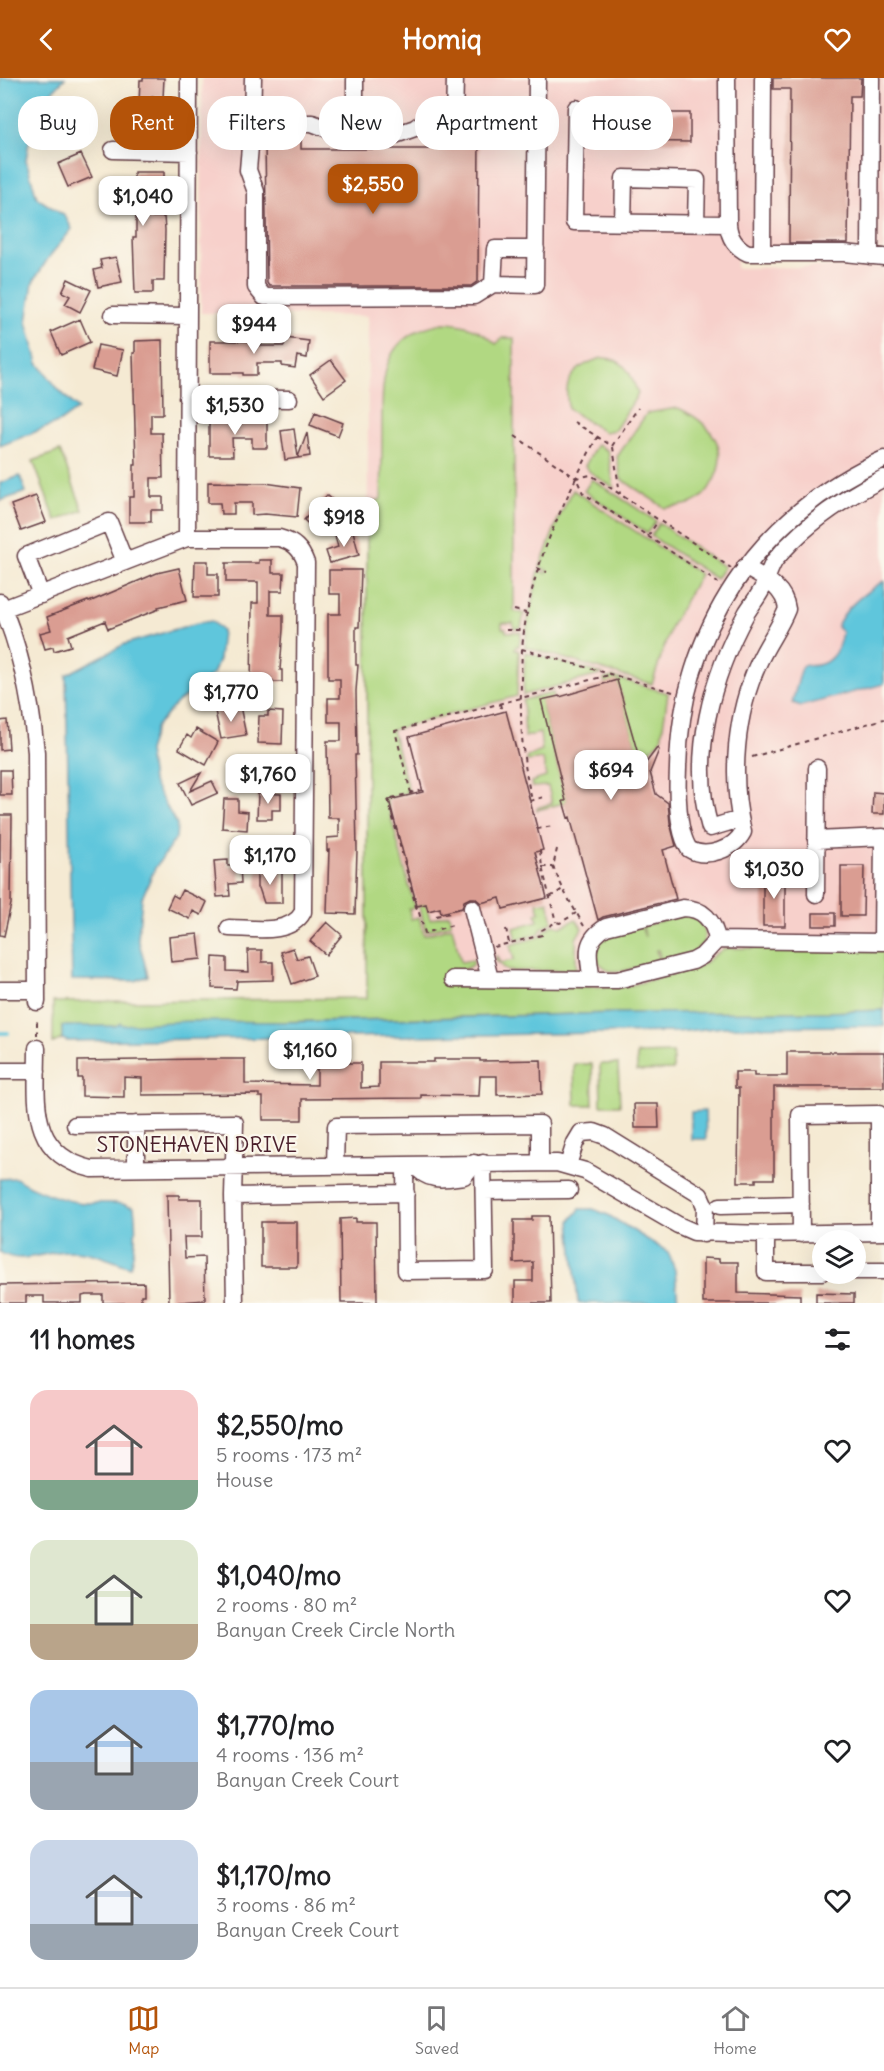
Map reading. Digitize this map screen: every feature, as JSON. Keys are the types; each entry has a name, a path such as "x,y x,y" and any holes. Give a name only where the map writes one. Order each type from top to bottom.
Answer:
{"street":[{"path":"186,538 189,78"},
{"path":"253,78 253,96"},
{"path":"355,78 355,96"},
{"path":"454,78 454,96"},
{"path":"537,78 537,96"},
{"path":"727,78 728,224 732,239 748,253 877,256 877,99 871,78"},
{"path":"762,253 763,78"},
{"path":"113,150 189,152"},
{"path":"250,150 248,170 256,192 256,287 264,297 474,296 494,284 535,285 537,150"},
{"path":"575,150 574,222 728,224"},
{"path":"623,223 624,178 697,180 696,223"},
{"path":"494,284 495,249 536,249"},
{"path":"112,315 188,316"},
{"path":"187,398 289,399"},
{"path":"739,568 766,579 782,592 787,609 759,663 742,715 736,776 743,832 734,844 708,854 695,853 685,844 680,816 678,748 682,709 693,667 709,628 739,568 800,511 852,475 884,459"},
{"path":"740,819 710,828 704,791 703,758 707,718 717,680 730,648 773,563 804,531 838,504 884,478"},
{"path":"41,595 26,556 109,522 124,562"},
{"path":"0,990 37,996 36,752 24,680 2,606 41,595 186,538 279,538 296,545 303,553 306,562 303,912 299,919 281,928 229,928"},
{"path":"816,894 817,768"},
{"path":"241,769 304,769"},
{"path":"453,979 617,980 693,961 702,956 717,940 883,942 883,836 816,840"},
{"path":"592,980 589,944 592,938 606,927 690,908 706,915 715,929 717,940"},
{"path":"472,909 490,980"},
{"name":"STONEHAVEN DRIVE","path":"36,1048 37,1116 44,1136 56,1151 69,1161 92,1169 540,1162 568,1165 585,1171 694,1232 704,1234 881,1232"},
{"path":"0,1071 37,1071"},
{"path":"801,1234 800,1114 879,1114 881,1232"},
{"path":"75,1125 235,1123 233,1196 235,1303"},
{"path":"136,1124 136,1168"},
{"path":"335,1166 336,1126 540,1124 540,1162"},
{"path":"568,1165 575,1143 581,1134 594,1132 604,1136 700,1196 705,1206 704,1234"},
{"path":"410,1165 406,1193 406,1271 485,1270 484,1191 479,1163"},
{"path":"484,1191 569,1190"},
{"path":"233,1196 406,1193"},
{"path":"720,1206 801,1204"},
{"path":"766,1234 766,1272 812,1272"},
{"path":"866,1271 884,1271"}],"path":[{"path":"620,494 612,446 638,408"},
{"path":"574,422 612,446"},
{"path":"515,436 576,478 583,493 722,586"},
{"path":"547,796 531,801 524,759 520,699 526,613 537,568 554,523 597,437"},
{"path":"576,478 591,475 659,520 739,568"},
{"path":"648,536 659,520"},
{"path":"537,568 547,572"},
{"path":"514,610 526,613"},
{"path":"506,630 524,630"},
{"path":"522,649 676,693"},
{"path":"411,793 395,731 612,674"},
{"path":"500,704 502,712"},
{"path":"751,757 884,719"},
{"path":"519,760 524,759"},
{"path":"422,790 388,800 425,933 453,925"},
{"path":"537,829 553,826"},
{"path":"556,849 554,867 584,927"},
{"path":"540,851 556,922"},
{"path":"542,867 554,867"},
{"path":"550,897 563,889"},
{"path":"435,916 450,913"},
{"path":"506,929 509,943 542,935 542,930 576,913"},
{"path":"36,1048 37,996"}],"shaded area":[{"path":"202,78 884,78 884,250 736,252 736,268 884,266 884,990 367,998 368,316 201,313"}],"green space":[{"path":"443,323 471,328 484,334 496,344 503,338 514,338 514,611 524,614 521,628 514,629 513,623 502,623 502,628 506,629 506,632 521,632 519,646 515,649 519,651 517,696 392,730 409,792 386,799 415,908 409,909 411,919 419,917 424,935 452,927 461,962 474,960 473,965 460,971 454,986 624,987 696,968 727,948 884,949 884,1010 617,1013 62,1026 62,1039 53,1043 53,1002 367,998 367,506 381,499 383,389 390,359 397,347 408,336 423,328"},
{"path":"602,358 622,364 630,374 638,394 615,430 604,432 568,409 567,394 568,383 575,372 590,362"},
{"path":"678,408 699,420 714,436 720,456 719,468 710,487 699,499 689,504 665,508 621,479 617,457 647,413"},
{"path":"597,444 608,451 614,488 585,466"},
{"path":"60,451 83,510 56,521 33,461"},
{"path":"592,479 656,521 647,533 584,491"},
{"path":"573,490 700,574 671,626 652,684 525,647 528,620 539,570 546,573 548,571 540,567 559,517"},
{"path":"659,523 724,567 716,579 651,536"},
{"path":"525,652 603,674 523,695"},
{"path":"613,677 668,693 661,740 648,752 645,759 640,761 617,681 605,684 604,679"},
{"path":"553,693 554,697 541,701 566,801 537,810 537,808 552,803 548,786 532,787 531,782 546,777 543,759 527,761 527,757 542,751 540,733 525,737 523,700"},
{"path":"548,901 553,921 541,929 540,933 517,940 514,928 538,921 536,913 540,912 537,903"},
{"path":"426,904 430,919 449,914 451,924 426,931 420,908 417,906"},
{"path":"682,915 697,920 703,927 703,943 693,953 661,961 658,950 656,950 659,962 623,971 609,971 598,962 599,945 609,935 641,926 645,937 643,926"},
{"path":"576,919 582,928 576,939 576,970 507,971 496,961 496,955 500,963 514,960 510,945 543,936 544,931 554,924 561,927"},
{"path":"673,1053 673,1070 637,1071 637,1054"},
{"path":"574,1064 592,1064 593,1105 575,1105"},
{"path":"600,1064 618,1064 620,1105 601,1105"}],"water":[{"path":"0,78 65,78 48,96 18,96 18,150 28,150 26,160 37,198 65,216 72,229 49,257 33,282 27,322 38,363 58,389 78,409 60,422 0,446"},
{"path":"20,476 26,492 0,501 0,483"},
{"path":"884,581 884,684 801,706 793,703 802,667 820,664 831,658 838,647 842,632 837,627 840,620 850,607"},
{"path":"212,621 222,631 219,659 213,674 177,703 156,726 148,751 152,781 177,825 176,838 155,868 142,898 138,938 148,976 135,981 72,980 66,675 125,644 197,623"},
{"path":"884,1010 884,1026 724,1027 677,1032 67,1041 62,1039 62,1026 115,1026 121,1023 122,1025 189,1021 286,1022 617,1013"},
{"path":"705,1111 706,1139 691,1139 691,1112"},
{"path":"16,1178 40,1191 70,1201 116,1203 134,1207 134,1252 130,1267 100,1256 76,1251 24,1258 7,1256 0,1252 0,1179"},
{"path":"580,1209 593,1209 608,1215 668,1252 675,1270 678,1303 578,1303 570,1221"}],"building":[{"path":"143,78 164,78 163,96 139,96 140,80"},
{"path":"773,78 861,78 860,96 850,96 848,243 789,243 790,89 773,89"},
{"path":"673,113 690,113 690,142 673,142"},
{"path":"265,150 479,150 478,281 471,286 269,286 267,283"},
{"path":"81,154 92,177 68,187 58,164"},
{"path":"134,172 164,172 164,186 152,186 152,217 164,217 165,230 164,281 153,281 153,293 135,293 133,237 136,237 136,209 111,210 110,182 134,181"},
{"path":"116,257 122,282 98,287 94,270 102,268 100,260"},
{"path":"68,279 91,290 80,312 65,304 70,296 62,292"},
{"path":"80,319 90,342 61,355 51,332"},
{"path":"285,338 309,341 307,358 297,356 295,368 282,366 282,363 257,363 257,375 210,373 210,341 261,341 261,346 284,346"},
{"path":"162,340 163,414 151,414 151,433 162,433 163,478 151,478 151,497 163,497 163,510 151,510 151,522 129,522 129,497 134,497 134,465 136,465 133,353 135,353 135,341"},
{"path":"98,345 123,350 117,376 92,370"},
{"path":"331,360 346,380 324,396 310,375"},
{"path":"315,412 343,423 338,436 310,425"},
{"path":"267,422 267,448 252,448 252,438 232,438 233,456 209,456 209,423"},
{"path":"294,429 298,457 307,433 310,456 285,460 281,431"},
{"path":"208,482 265,483 300,488 297,517 252,515 252,503 234,503 234,514 221,514 220,503 208,503"},
{"path":"327,495 346,512 330,528 322,520 314,529 304,520"},
{"path":"36,496 46,522 21,531 11,505"},
{"path":"353,531 359,555 330,563 326,551 338,547 335,536"},
{"path":"259,560 272,560 272,573 284,573 283,591 270,591 270,615 283,615 283,629 280,670 282,670 282,682 270,682 270,694 251,694 252,603 258,603 258,582 226,582 226,563 259,563"},
{"path":"195,561 208,561 208,574 218,574 218,597 194,597"},
{"path":"179,568 187,600 158,607 159,609 108,629 105,621 68,636 71,646 54,651 53,647 45,649 40,633 51,630 47,617 157,573"},
{"path":"329,570 361,570 359,627 356,627 356,665 358,665 357,755 355,755 357,850 355,914 327,913 329,850 327,851 327,838 339,837 339,818 328,818 327,741 341,741 341,722 328,722 328,698 340,698 340,679 328,679 328,614 340,614 340,594 329,594"},
{"path":"617,680 642,768 657,748 659,750 650,772 656,794 668,803 676,846 663,850 676,899 598,920 570,817 568,818 563,801 566,801 541,700 560,697"},
{"path":"240,706 246,735 221,739 215,711"},
{"path":"268,711 283,712 282,744 258,743 259,716 268,716"},
{"path":"506,711 543,850 535,852 547,898 503,909 500,898 481,903 475,898 470,898 464,901 462,908 441,913 440,908 428,911 426,904 417,906 389,800 423,792 409,737"},
{"path":"7,720 9,749 0,750 0,721"},
{"path":"196,729 218,742 206,765 179,749 187,735 191,738"},
{"path":"0,770 11,770 12,795 0,795"},
{"path":"201,773 190,791 212,781 218,793 191,805 180,783"},
{"path":"873,792 884,793 884,814 872,814"},
{"path":"258,793 281,794 281,810 272,810 272,819 257,819"},
{"path":"224,799 238,799 238,811 248,812 247,830 222,828"},
{"path":"0,815 12,815 11,904 4,936 0,935"},
{"path":"228,860 228,866 240,865 241,883 229,884 230,896 217,897 214,861"},
{"path":"841,866 864,866 863,916 841,916"},
{"path":"257,870 282,870 282,903 264,903 259,888 257,888"},
{"path":"763,873 785,873 785,926 763,926"},
{"path":"182,890 207,902 201,915 193,911 190,919 167,908 173,895 178,898"},
{"path":"813,913 835,913 835,926 813,926"},
{"path":"327,922 342,935 326,955 310,941"},
{"path":"198,934 201,959 171,962 169,937"},
{"path":"293,948 297,959 308,956 315,976 292,984 281,952"},
{"path":"248,950 262,950 262,962 273,962 273,980 237,981 236,989 212,988 213,957 227,958 227,971 249,972"},
{"path":"787,1052 884,1052 884,1087 774,1087 774,1179 738,1182 739,1088 735,1088 735,1072 754,1072 754,1076 787,1076"},
{"path":"245,1059 245,1084 317,1085 317,1063 361,1063 361,1088 379,1087 379,1062 434,1062 434,1059 541,1060 542,1094 497,1095 497,1076 480,1076 479,1096 421,1095 421,1098 302,1099 302,1120 263,1120 263,1097 259,1097 259,1094 142,1095 142,1078 124,1077 124,1097 82,1096 82,1078 78,1078 78,1061"},
{"path":"634,1104 658,1104 659,1128 635,1128"},
{"path":"167,1195 179,1195 179,1199 202,1199 202,1237 184,1237 185,1258 204,1257 205,1300 169,1303"},
{"path":"532,1216 549,1216 551,1303 515,1303 515,1281 533,1281 533,1262 514,1263 514,1220 532,1220"},
{"path":"356,1218 356,1222 376,1222 377,1303 341,1303 340,1219"},
{"path":"261,1222 297,1222 297,1267 261,1267"},
{"path":"703,1258 719,1259 719,1262 738,1262 738,1293 800,1295 800,1303 703,1303"},
{"path":"144,1283 141,1303 103,1303 103,1295 86,1295 82,1296 82,1303 44,1303 44,1296 26,1296 26,1303 0,1303 0,1285"},
{"path":"816,1293 854,1294 854,1303 816,1303"}],"waterway":[{"path":"0,1033 8,1033"}]}
